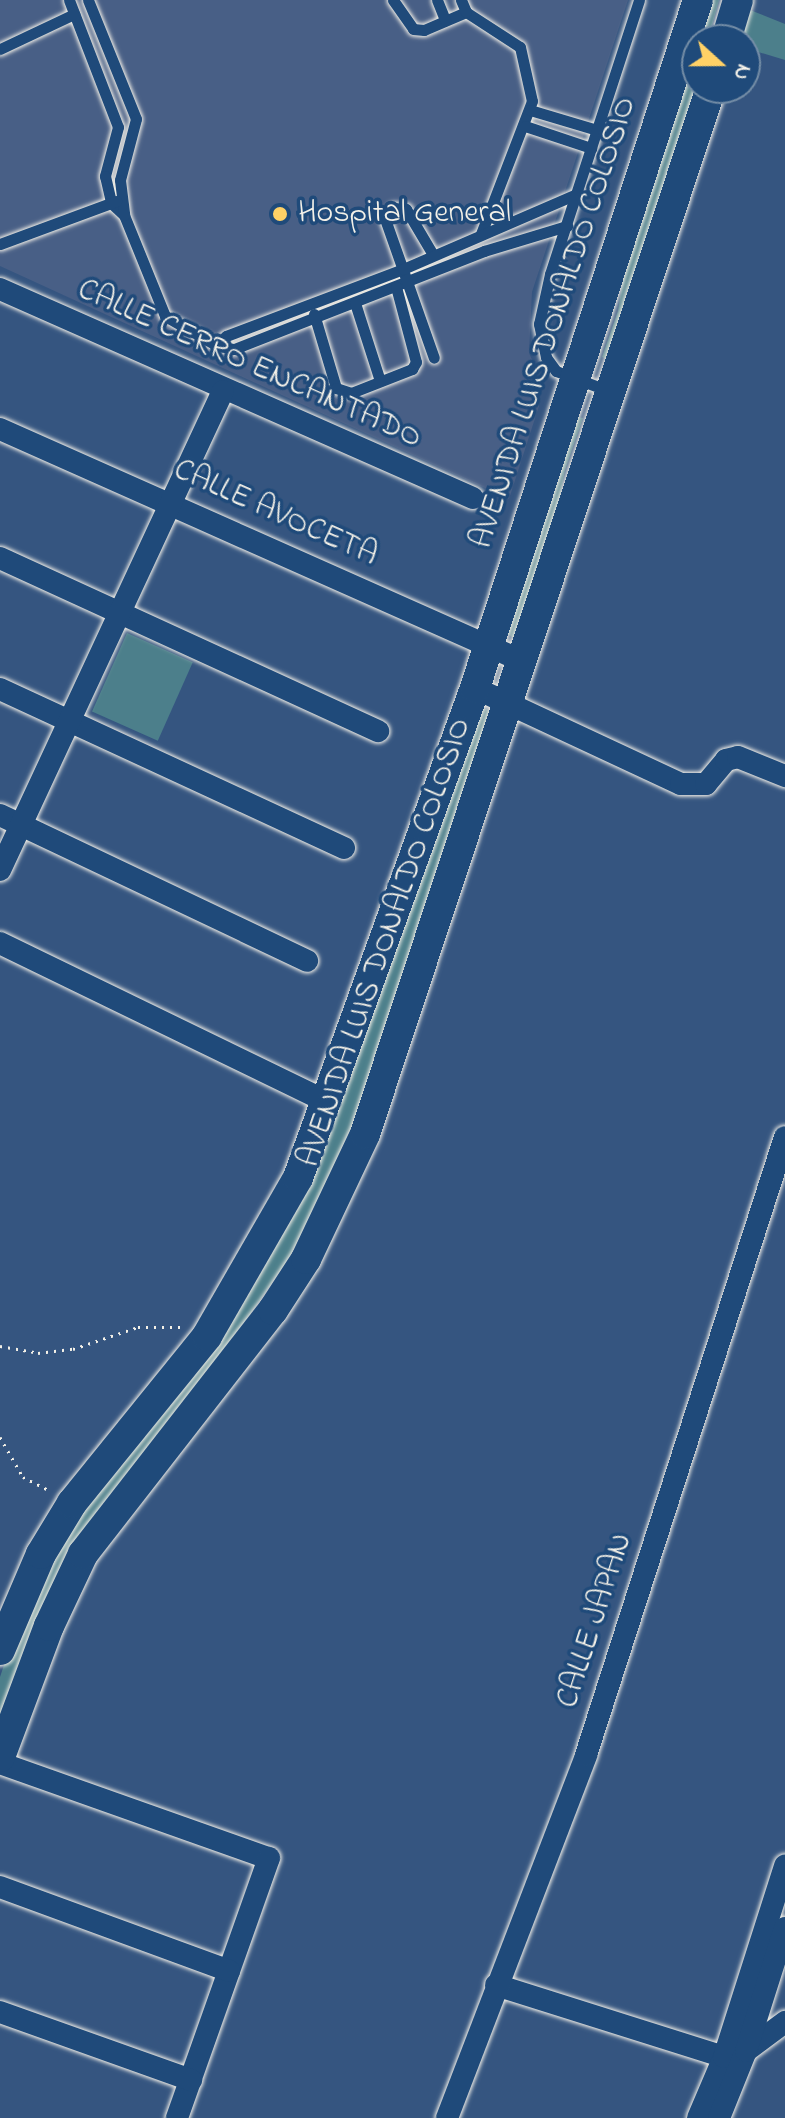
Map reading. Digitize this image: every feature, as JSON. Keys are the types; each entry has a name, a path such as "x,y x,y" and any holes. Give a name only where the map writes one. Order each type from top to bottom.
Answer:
{"street":[{"name":"AVENIDA LUIS DONALDO COLOSIO","path":"0,1650 41,1554 72,1503 207,1336 268,1237 328,1102 475,688 698,0"},
{"path":"731,24 738,0"},
{"name":"AVENIDA LUIS DONALDO COLOSIO","path":"0,1757 49,1626 83,1554 273,1310 306,1259 365,1134 706,104"},
{"name":"CALLE CERRO ENCANTADO","path":"0,289 223,391 473,498"},
{"path":"0,870 223,391"},
{"name":"CALLE AVOCETA","path":"0,429 488,643 522,661"},
{"path":"0,558 378,731"},
{"path":"475,688 681,784 706,784 726,760 738,757 785,776"},
{"path":"0,689 344,848"},
{"path":"0,815 307,961"},
{"path":"0,943 328,1102"},
{"name":"CALLE JAPAN","path":"447,2118 586,1755 785,1137"},
{"path":"0,1763 269,1858 177,2118"},
{"path":"698,2118 724,2057 785,1866"},
{"path":"0,1887 229,1971"},
{"path":"719,2118 746,2051 785,1928"},
{"path":"496,1985 724,2057 746,2051 785,2022"},
{"path":"0,2012 191,2080"}],"lane":[{"path":"69,0 118,127 105,176 111,203 124,215"},
{"path":"88,0 136,119 120,180 124,215 165,316 216,345 234,349 401,284 567,226"},
{"path":"393,0 400,17 413,29 424,30 466,12"},
{"path":"437,0 445,20"},
{"path":"461,0 466,12 520,47 530,110 480,235"},
{"path":"609,391 556,371 546,357 539,324 576,194 639,0"},
{"path":"0,49 74,14"},
{"path":"530,110 597,130"},
{"path":"525,126 591,148"},
{"path":"216,345 226,336 403,269 432,253 576,194"},
{"path":"0,244 124,198"},
{"path":"311,306 336,388 351,393 380,381 416,362 401,284 403,269 385,219 393,208 406,209 432,253"},
{"path":"401,284 434,358"},
{"path":"355,303 380,381"}],"path":[{"path":"0,1346 38,1353 73,1349 138,1327 179,1325 207,1336"},
{"path":"0,1437 23,1477 72,1503"}],"shaded area":[{"name":"Hospital General","path":"0,0 628,0 532,292 529,353 538,373 539,406 509,499 0,266"}],"green space":[{"path":"709,0 719,0 712,24 701,24"},
{"path":"750,10 785,24 785,60 761,53 761,24 746,24"},
{"path":"681,87 681,104 692,104 609,360 602,357 618,311 626,258"},
{"path":"572,416 583,418 565,470 554,528 515,639 500,629"},
{"path":"127,633 193,662 158,741 92,712"},
{"path":"476,706 495,712 363,1104 300,1243 37,1618 0,1716 0,1677 8,1653 73,1520 260,1272"}],"place":[{"name":"Hospital General","path":"280,214"}]}
